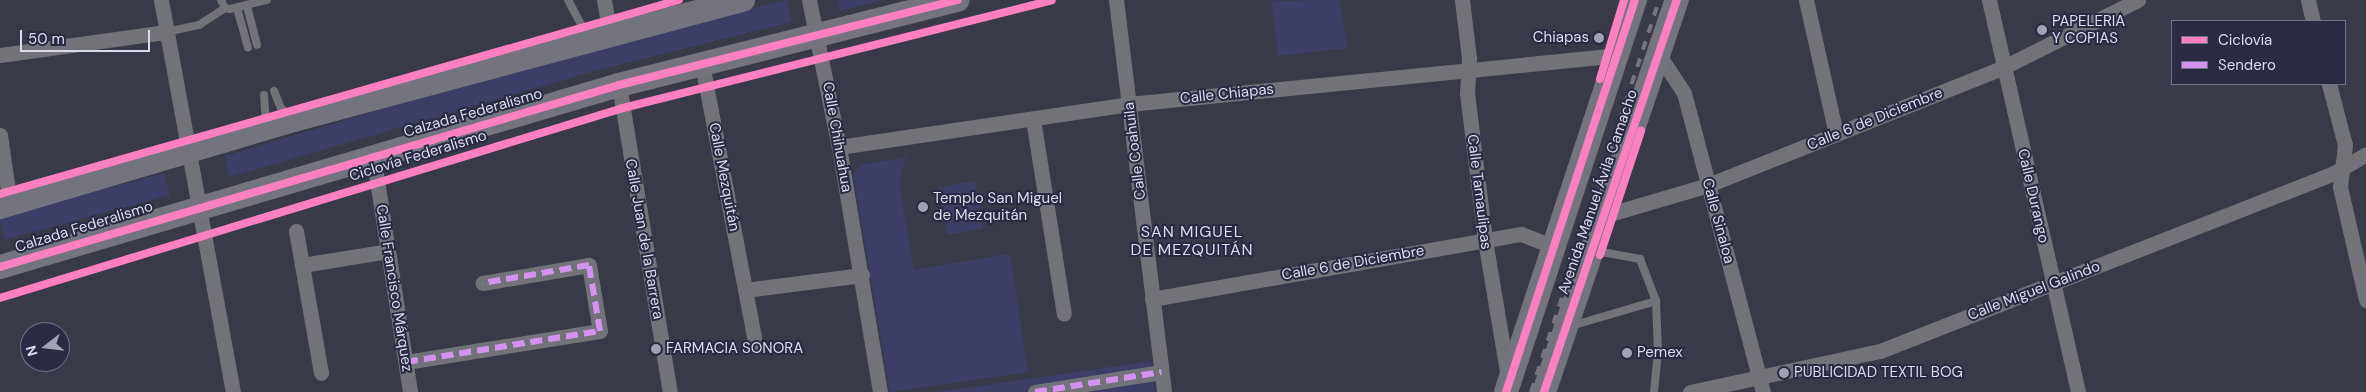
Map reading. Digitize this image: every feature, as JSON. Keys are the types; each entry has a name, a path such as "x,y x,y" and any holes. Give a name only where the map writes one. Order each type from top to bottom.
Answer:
{"main road":[{"path":"5,206 294,120 599,36 743,0"},
{"name":"Calzada Federalismo","path":"0,266 373,155 619,86 958,0"},
{"name":"Avenida Manuel Ávila Camacho","path":"1508,388 1635,0"},
{"name":"Avenida Manuel Ávila Camacho","path":"1544,392 1593,250 1614,181 1677,0"},
{"path":"1579,172 1614,181"}],"street":[{"path":"161,0 232,392"},
{"path":"599,36 604,0"},
{"name":"Calle Chihuahua","path":"809,0 818,34 840,147 880,392"},
{"name":"Calle Coahuila","path":"1116,0 1164,392"},
{"name":"Calle Tamaulipas","path":"1462,0 1469,58 1467,70 1485,240 1508,388"},
{"path":"1806,0 1836,134"},
{"name":"Calle Durango","path":"1988,0 2078,392"},
{"name":"Calle 6 de Diciembre","path":"1603,216 1708,185 2004,67 2138,0"},
{"path":"2308,0 2313,20"},
{"path":"0,55 166,32"},
{"name":"Calle Chiapas","path":"840,147 1129,104 1617,55"},
{"name":"Calle Sinaloa","path":"1659,55 1684,93 1763,392"},
{"name":"Calle Mezquitán","path":"702,64 756,347"},
{"path":"2329,85 2345,145 2340,187 2366,300"},
{"name":"Calle Juan de la Barrera","path":"619,86 670,392"},
{"path":"1034,119 1064,314"},
{"path":"0,135 5,206"},
{"name":"Calle Miguel Galindo","path":"1690,392 1880,351 2342,168 2366,154"},
{"name":"Calle Francisco Márquez","path":"373,155 410,392"},
{"path":"296,232 321,373"},
{"name":"Calle 6 de Diciembre","path":"1152,299 1521,234 1553,246"},
{"path":"302,265 388,251"},
{"path":"406,362 600,331 589,265 483,283"},
{"path":"745,290 862,275"},
{"path":"1035,392 1162,372"}],"lane":[{"path":"221,0 225,8"},
{"path":"166,32 199,25 225,8 237,8 267,0"},
{"path":"568,0 599,36"},
{"path":"247,6 257,45"},
{"path":"237,8 248,48"},
{"path":"274,92 281,108 294,120"},
{"path":"264,95 266,129"},
{"path":"1593,250 1640,259 1656,301 1658,351 1654,392"},
{"path":"1566,327 1656,301"}],"shaded area":[{"path":"787,0 792,22 594,71 229,177 225,156 588,48"},
{"path":"838,0 884,0 840,11"},
{"path":"1339,0 1348,48 1278,56 1271,1"},
{"path":"906,157 899,182 914,270 1010,254 1028,372 890,392 853,174 860,165"},
{"path":"164,173 170,195 5,239 0,217"},
{"path":"975,181 983,228 947,235 939,187"},
{"path":"1151,361 1155,392 939,392"}],"railway":[{"path":"1515,392 1645,0"},
{"path":"1531,392 1659,0"}],"marked path":[{"path":"406,362 600,331 589,265 483,283"},
{"path":"1035,392 1161,372"}],"cycle path":[{"path":"0,194 679,0"},
{"name":"Ciclovía Federalismo","path":"0,267 619,85 958,0"},
{"name":"Ciclovía Federalismo","path":"0,298 623,108 1052,0"},
{"path":"1600,79 1624,0"},
{"path":"1506,392 1635,0"},
{"path":"1544,392 1677,0"},
{"path":"1600,255 1641,131"}],"place":[{"name":"PAPELERIA Y COPIAS","path":"2042,30"},
{"name":"Chiapas","path":"1599,38"},
{"name":"Templo San Miguel de Mezquitán","path":"923,207"},
{"name":"FARMACIA SONORA","path":"656,349"},
{"name":"Pemex","path":"1627,353"},
{"name":"PUBLICIDAD TEXTIL BOG","path":"1784,373"}],"district":[{"name":"SAN MIGUEL DE MEZQUITÁN","path":"1192,241"}]}
